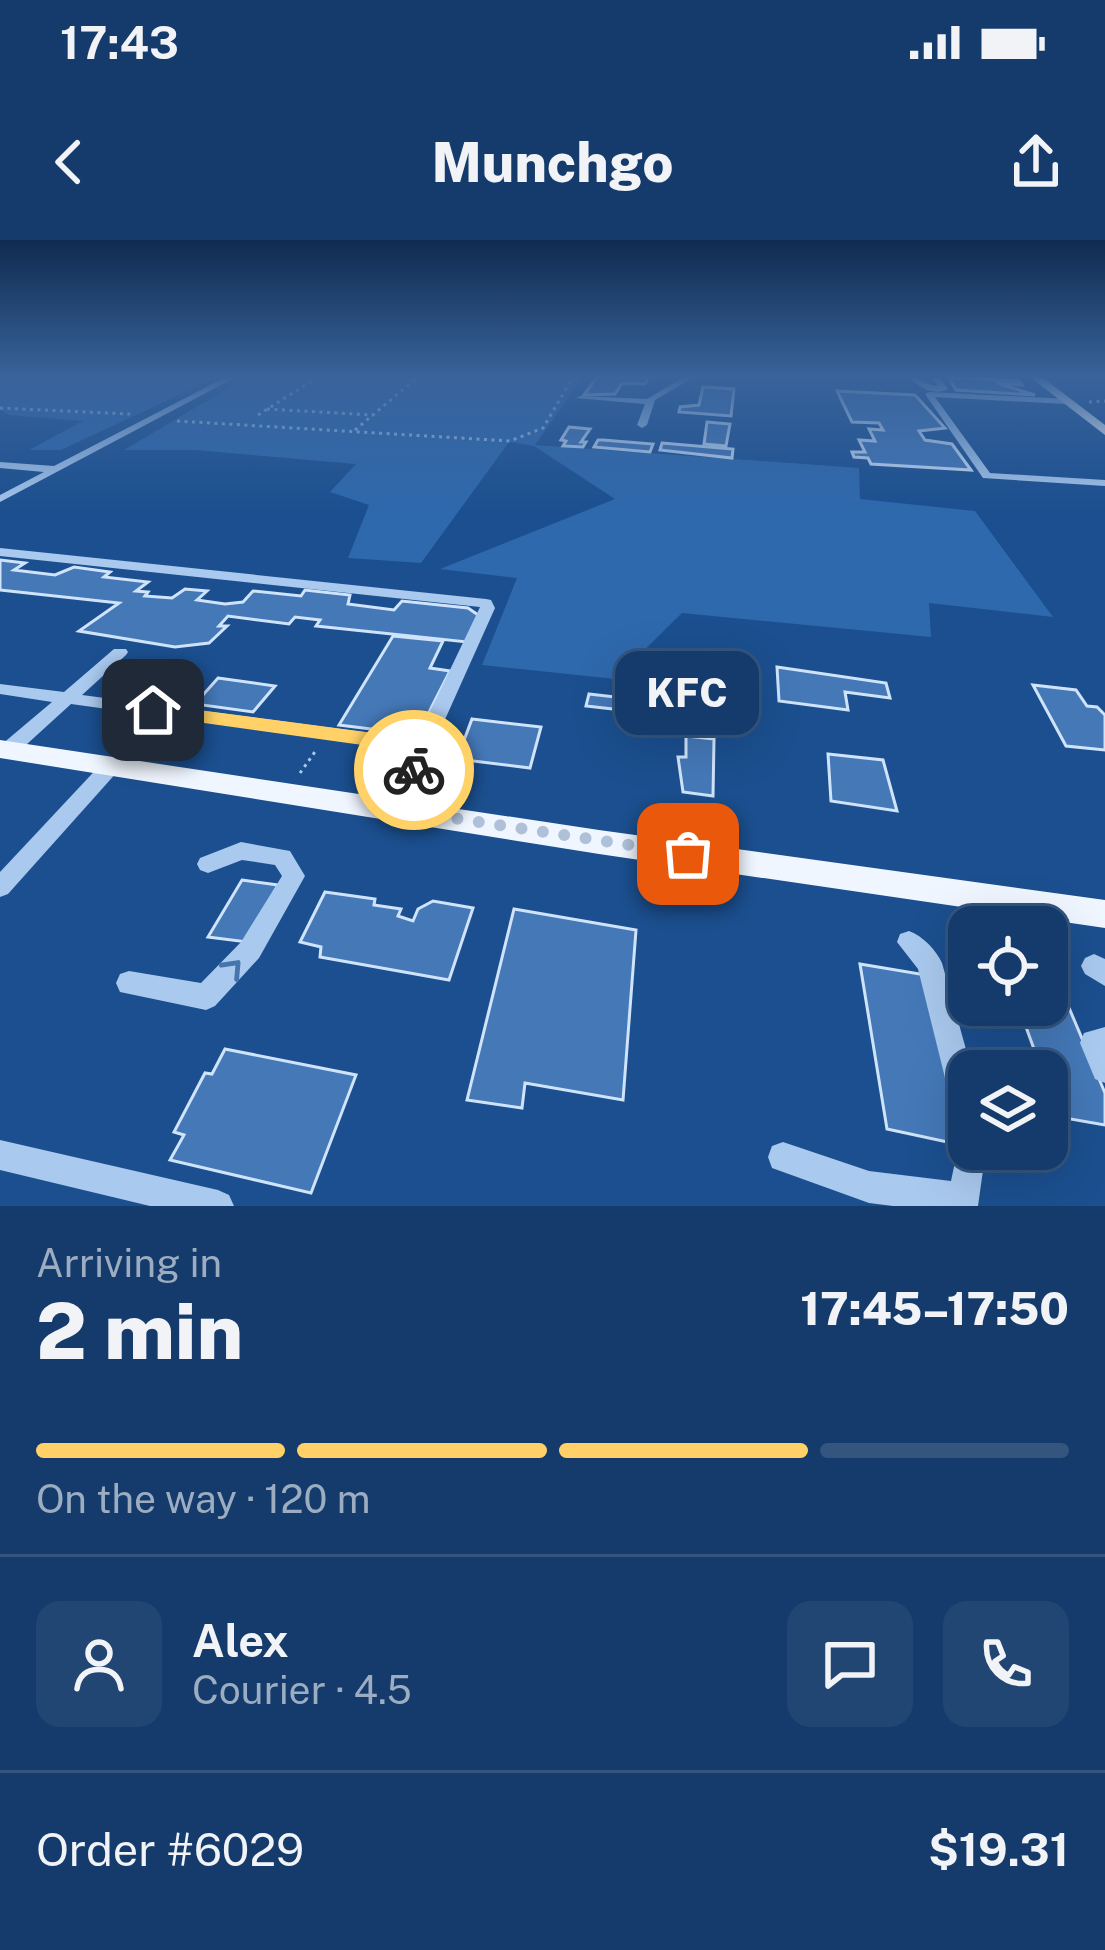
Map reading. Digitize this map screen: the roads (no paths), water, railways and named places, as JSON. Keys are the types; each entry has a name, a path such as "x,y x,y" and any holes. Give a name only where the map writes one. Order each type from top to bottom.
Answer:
{"main road":[{"path":"4,750 1105,914"}],"street":[{"path":"0,499 154,422"},
{"path":"949,422 987,476 1105,483"},
{"path":"0,465 57,470"},
{"path":"0,552 483,601 488,608 394,809"},
{"path":"4,750 120,652"},
{"path":"0,689 426,747"},
{"path":"0,887 111,766"},
{"path":"129,983 206,997 250,950 294,876 282,857 241,851 208,864"},
{"path":"909,942 929,964 952,1050"},
{"path":"1105,1041 1094,1043 1105,1069"},
{"path":"0,1155 218,1206"},
{"path":"783,1157 869,1186 965,1199 968,1170"}],"place":[{"name":"KFC","path":"688,854"}]}
